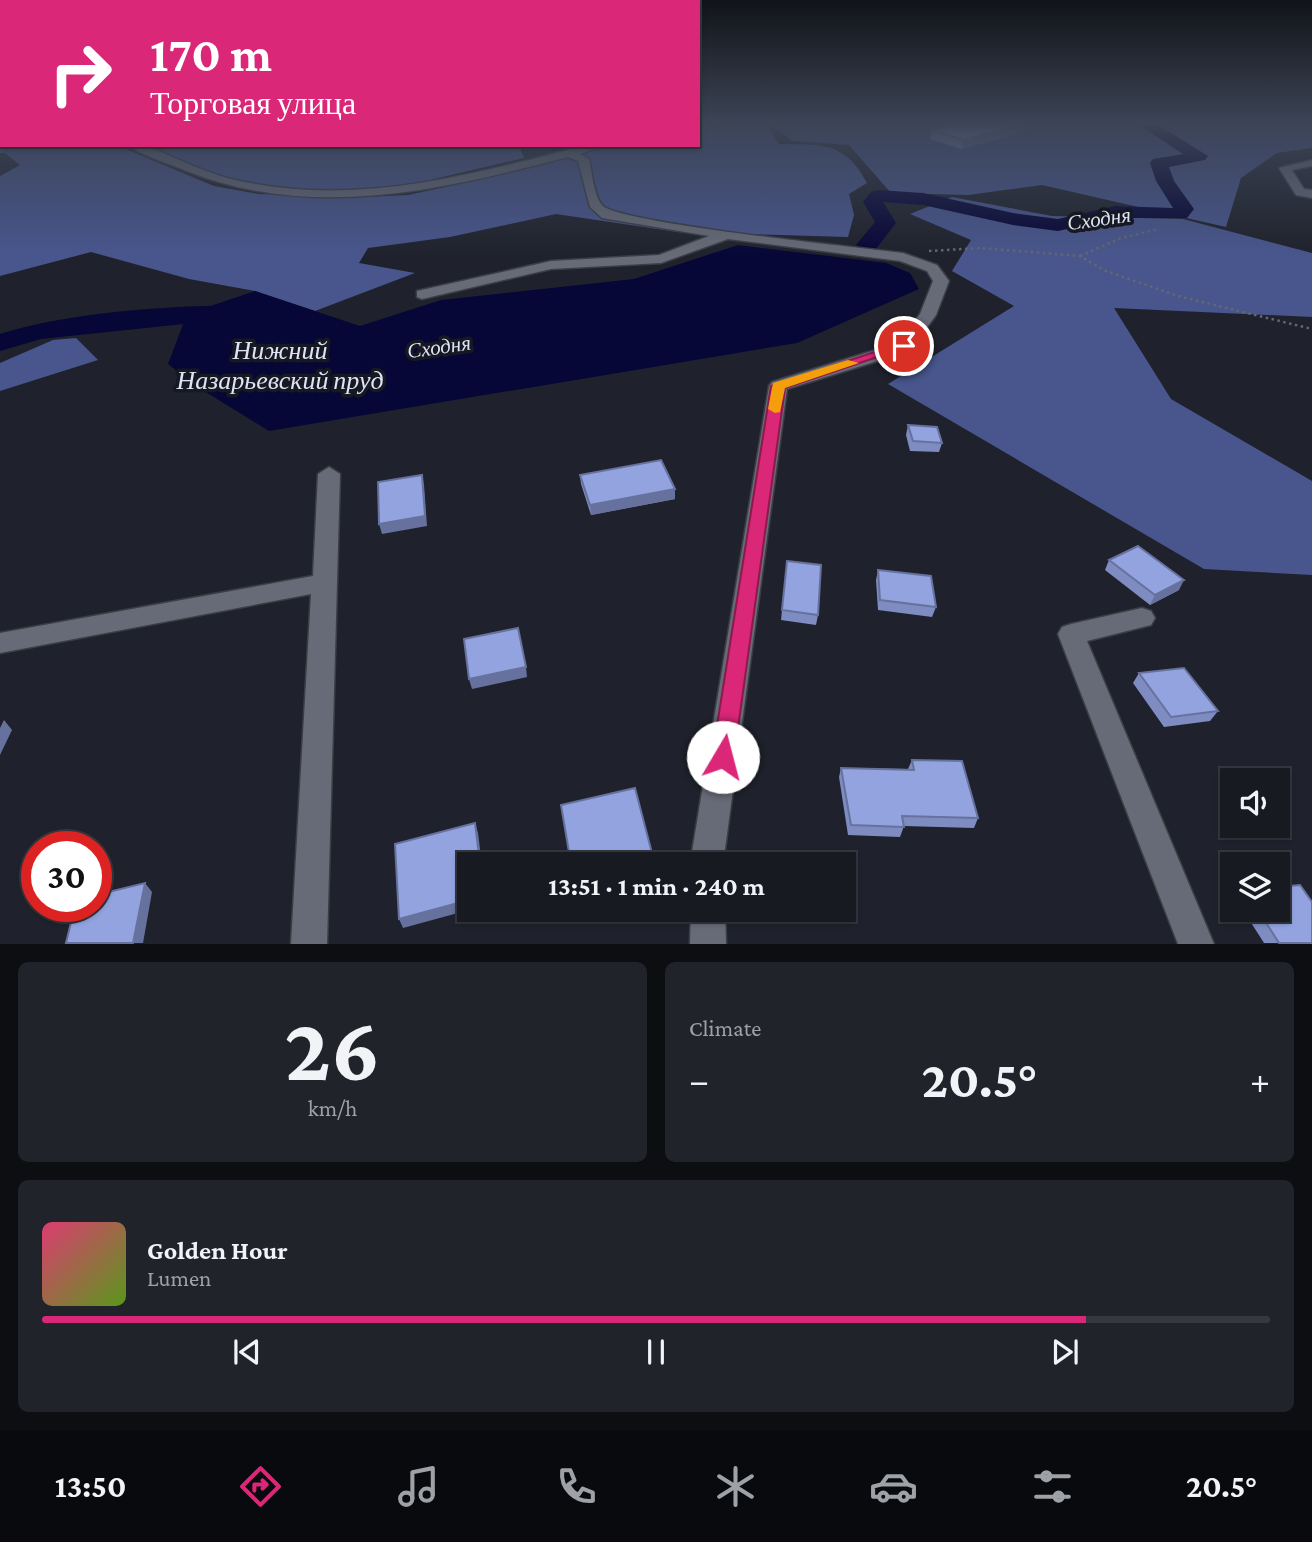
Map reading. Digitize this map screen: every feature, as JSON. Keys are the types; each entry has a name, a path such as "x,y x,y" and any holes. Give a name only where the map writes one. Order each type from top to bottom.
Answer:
{"street":[{"path":"191,168 226,182 248,187 336,194 405,191 486,168"},
{"path":"585,168 596,207 607,215 653,225 903,257 932,268 940,281 928,315 904,346 778,386 709,852"},
{"path":"1285,168 1300,192 1312,194"},
{"path":"422,294 551,265 661,260 727,234"},
{"path":"309,943 329,474"},
{"path":"0,643 326,582"},
{"path":"1142,618 1070,634 1196,943"},
{"path":"708,922 708,943"}],"path":[{"path":"903,257 942,248 980,248 1080,256 1121,238 1159,229"},
{"path":"1080,256 1091,265 1154,288 1247,316 1312,329"}],"shaded area":[{"path":"14,168 171,168 214,186 259,194 364,197 408,195 521,168 858,168 867,183 849,194 854,215 848,237 678,232 556,214 450,237 368,248 359,263 415,273 315,311 255,291 189,279 91,252 0,276 0,176"},
{"path":"198,168 481,168 383,191 317,191 237,184"},
{"path":"869,168 1255,168 1241,178 1226,227 1042,185 968,195 891,193"},
{"path":"952,197 1052,216 1183,219 1312,253 1312,317 1114,308 1171,399 1312,481 1312,575 1204,569 888,384 1014,306 952,271 971,240 910,214"},
{"path":"76,338 98,360 0,391 0,363 53,340"}],"water":[{"name":"Нижний Назарьевский пруд","path":"738,245 886,263 910,273 919,289 797,343 269,431 196,386 168,364 187,314 255,291 360,326 441,300 634,279"}],"building":[{"path":"908,425 937,427 942,443 913,441"},
{"path":"661,460 675,489 590,505 580,475"},
{"path":"422,475 425,516 379,524 378,482"},
{"path":"1138,546 1184,580 1155,595 1109,560"},
{"path":"787,561 821,565 818,615 782,610"},
{"path":"878,570 931,576 936,607 880,600"},
{"path":"518,628 526,667 469,679 464,639"},
{"path":"1184,668 1218,711 1171,717 1139,673"},
{"path":"912,760 962,761 978,818 902,816 904,827 851,825 841,768 914,770"},
{"path":"635,788 652,852 569,852 561,805"},
{"path":"475,823 479,852 457,852 457,903 399,919 395,844"},
{"path":"145,883 133,943 66,943 71,922 112,922 112,891"},
{"path":"1300,885 1312,902 1312,943 1279,943 1266,922 1290,922 1290,886"}],"waterway":[{"name":"Сходня","path":"867,245 886,223 873,202 878,196 923,199 1013,219 1058,225 1073,224 1115,212 1180,214 1184,209 1165,181 1161,168"},
{"name":"Сходня","path":"0,343 38,331 187,314 232,313"}],"slow traffic":[{"path":"775,409 778,386 853,363"}],"route":[{"path":"723,757 778,386 904,346"}]}
